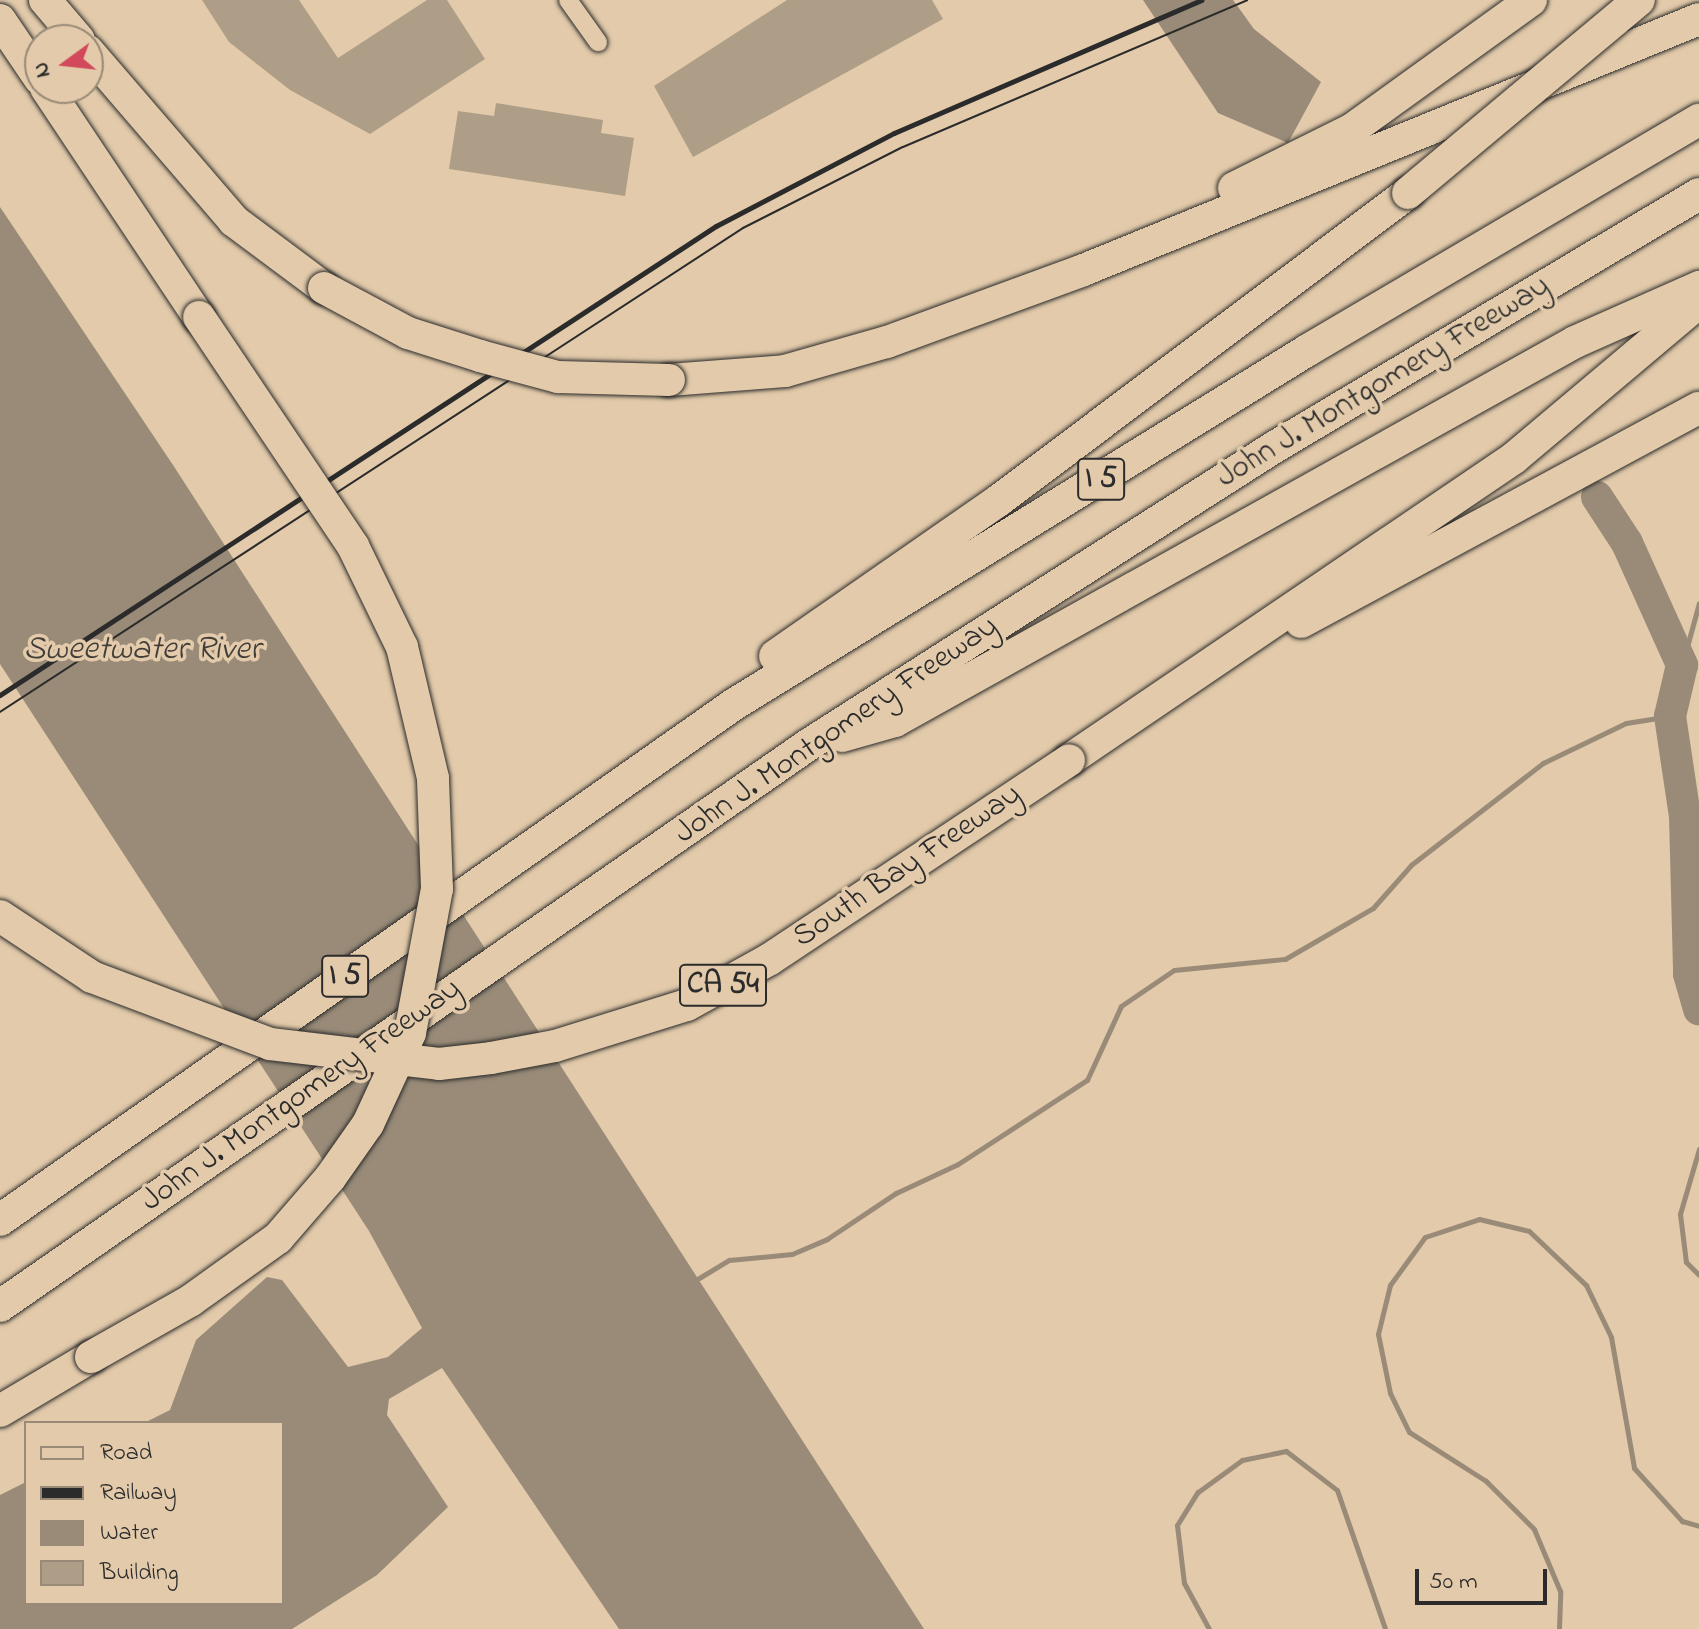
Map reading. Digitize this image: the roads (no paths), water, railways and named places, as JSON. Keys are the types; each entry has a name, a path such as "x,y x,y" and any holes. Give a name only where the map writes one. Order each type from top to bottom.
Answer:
{"highway":[{"path":"45,0 65,24"},
{"path":"1000,302 1077,255 1351,130 1531,0"},
{"path":"733,705 774,657 998,501 1408,193 1639,0"},
{"path":"104,70 234,221 324,288 408,333 558,377 669,380 785,371 1000,302 1699,19"},
{"path":"0,20 24,55"},
{"path":"0,1411 190,1301 278,1238 330,1178 368,1124 410,1033 437,889 433,778 402,647 353,546 57,104"},
{"name":"John J. Montgomery Freeway","path":"0,1220 514,854 733,705 1308,350 1699,120"},
{"name":"John J. Montgomery Freeway","path":"0,1306 808,745 1273,448 1699,194"},
{"path":"808,745 895,721 1575,342 1699,287"},
{"path":"1171,691 1514,458 1699,302"},
{"path":"1171,691 1699,408"},
{"name":"South Bay Freeway","path":"0,916 92,977 270,1044 439,1064 491,1058 687,1005 770,959 1171,691"}],"street":[{"path":"568,0 598,42"}],"water":[{"path":"1143,0 1233,0 1254,29 1321,82 1288,143 1218,113"},
{"name":"Sweetwater River","path":"0,207 173,465 924,1629 619,1629 442,1368 389,1399 387,1415 448,1507 377,1575 292,1629 0,1629 0,1495 24,1483 24,1605 284,1605 284,1421 148,1421 170,1410 196,1340 267,1277 282,1280 348,1367 388,1357 422,1328 369,1231 0,664"}],"waterway":[{"path":"1597,497 1627,543 1682,665 1670,716 1685,816 1689,974 1699,1010"},
{"path":"1682,665 1699,603"},
{"path":"699,1278 729,1260 792,1254 827,1239 896,1193 958,1164 1087,1080 1121,1006 1174,970 1285,959 1373,908 1411,865 1543,763 1626,723 1670,716"},
{"path":"1699,1149 1680,1214 1686,1262 1699,1275"},
{"path":"1559,1629 1560,1591 1534,1529 1486,1481 1409,1432 1390,1393 1378,1334 1390,1285 1425,1237 1479,1219 1529,1231 1586,1285 1611,1337 1634,1468 1682,1521 1699,1526"},
{"path":"1209,1629 1184,1583 1177,1525 1198,1492 1242,1460 1286,1451 1337,1490 1385,1629"}],"tram line":[{"path":"0,712 743,228 903,147 1247,0"}],"railway":[{"path":"0,695 716,226 894,133 1202,0"}]}
